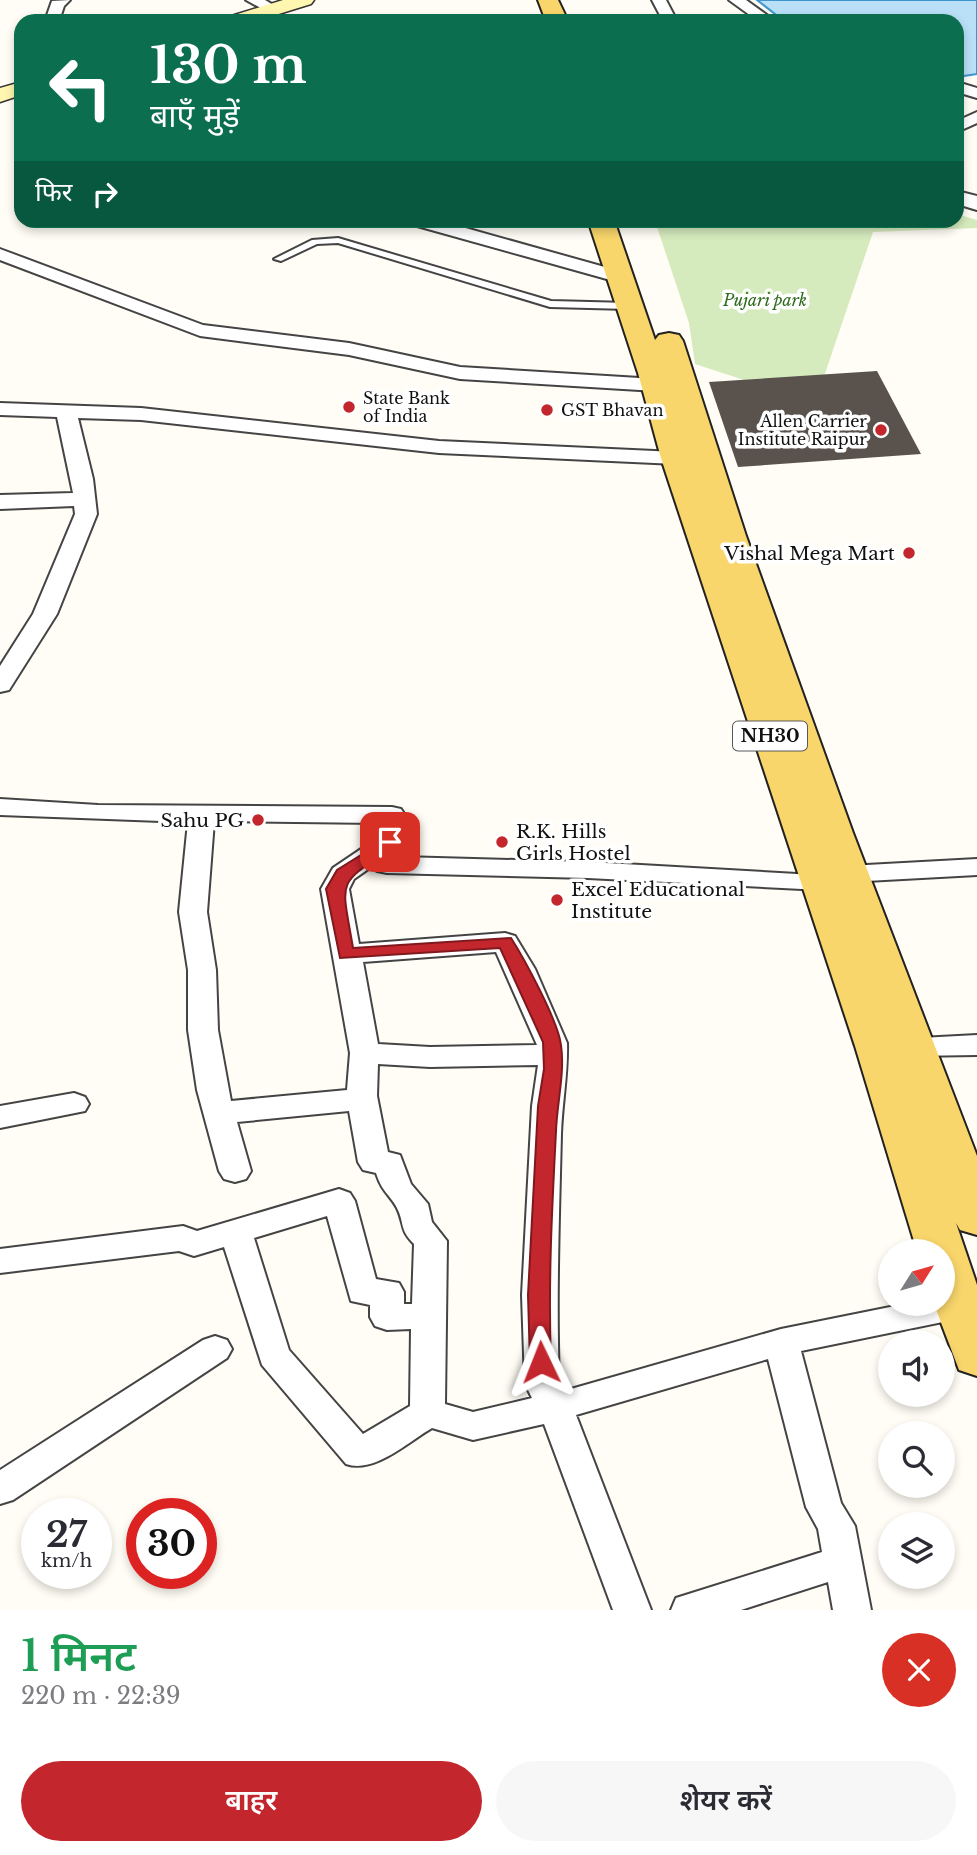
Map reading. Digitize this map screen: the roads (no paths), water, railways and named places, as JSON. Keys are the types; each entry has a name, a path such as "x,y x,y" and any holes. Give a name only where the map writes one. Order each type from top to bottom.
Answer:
{"main road":[{"path":"257,14 304,0"},
{"path":"274,14 321,0"},
{"name":"NH30","path":"604,228 656,385 676,458 835,878 912,1046 977,1218"},
{"name":"NH30","path":"629,228 699,431 835,878 938,1239"},
{"path":"956,1281 968,1303 977,1356"}],"street":[{"path":"54,14 57,4 63,0"},
{"path":"253,0 273,9"},
{"path":"736,0 757,14"},
{"path":"965,86 977,93"},
{"path":"439,228 624,292"},
{"path":"0,254 200,330 349,349 460,373 656,385"},
{"path":"0,409 141,414 439,447 676,458"},
{"path":"0,685 45,614 86,514 66,410"},
{"path":"0,502 85,499"},
{"path":"0,807 201,813 282,810 391,815 387,864 835,878 977,867"},
{"path":"201,813 192,912 202,970 203,1030 218,1113 235,1171"},
{"path":"390,842 343,874 335,889 365,1054 359,1078 360,1099 370,1129 374,1162 389,1163 397,1189 412,1204 417,1227 431,1241 426,1380 428,1413"},
{"path":"346,954 505,942 530,990 552,1042 553,1055 547,1106 539,1295 542,1384 555,1407 632,1610"},
{"path":"912,1046 977,1045"},
{"path":"365,1054 553,1055"},
{"path":"218,1113 360,1099"},
{"path":"0,1117 74,1104"},
{"path":"0,1261 183,1238 194,1244 339,1201 363,1292 387,1292 387,1317 430,1316"},
{"path":"236,1232 274,1356 359,1454 428,1413 473,1426 555,1407 781,1342 968,1303"},
{"path":"781,1342 824,1507 836,1526 852,1610"},
{"path":"0,1489 215,1349"},
{"path":"690,1610 843,1562"}],"lane":[{"path":"278,259 315,242 338,240 550,304 624,292"}],"water":[{"path":"757,0 977,0 977,74 964,76 964,14 775,14"}],"place":[{"name":"State Bank of India","path":"349,407"},
{"name":"GST Bhavan","path":"547,410"},
{"name":"Allen Carrier Institute Raipur","path":"881,430"},
{"name":"Vishal Mega Mart","path":"909,553"},
{"name":"Sahu PG","path":"258,820"},
{"name":"R.K. Hills Girls Hostel","path":"502,842"},
{"name":"Excel Educational Institute","path":"557,900"}],"park label":[{"name":"Pujari park","path":"765,300"}]}
